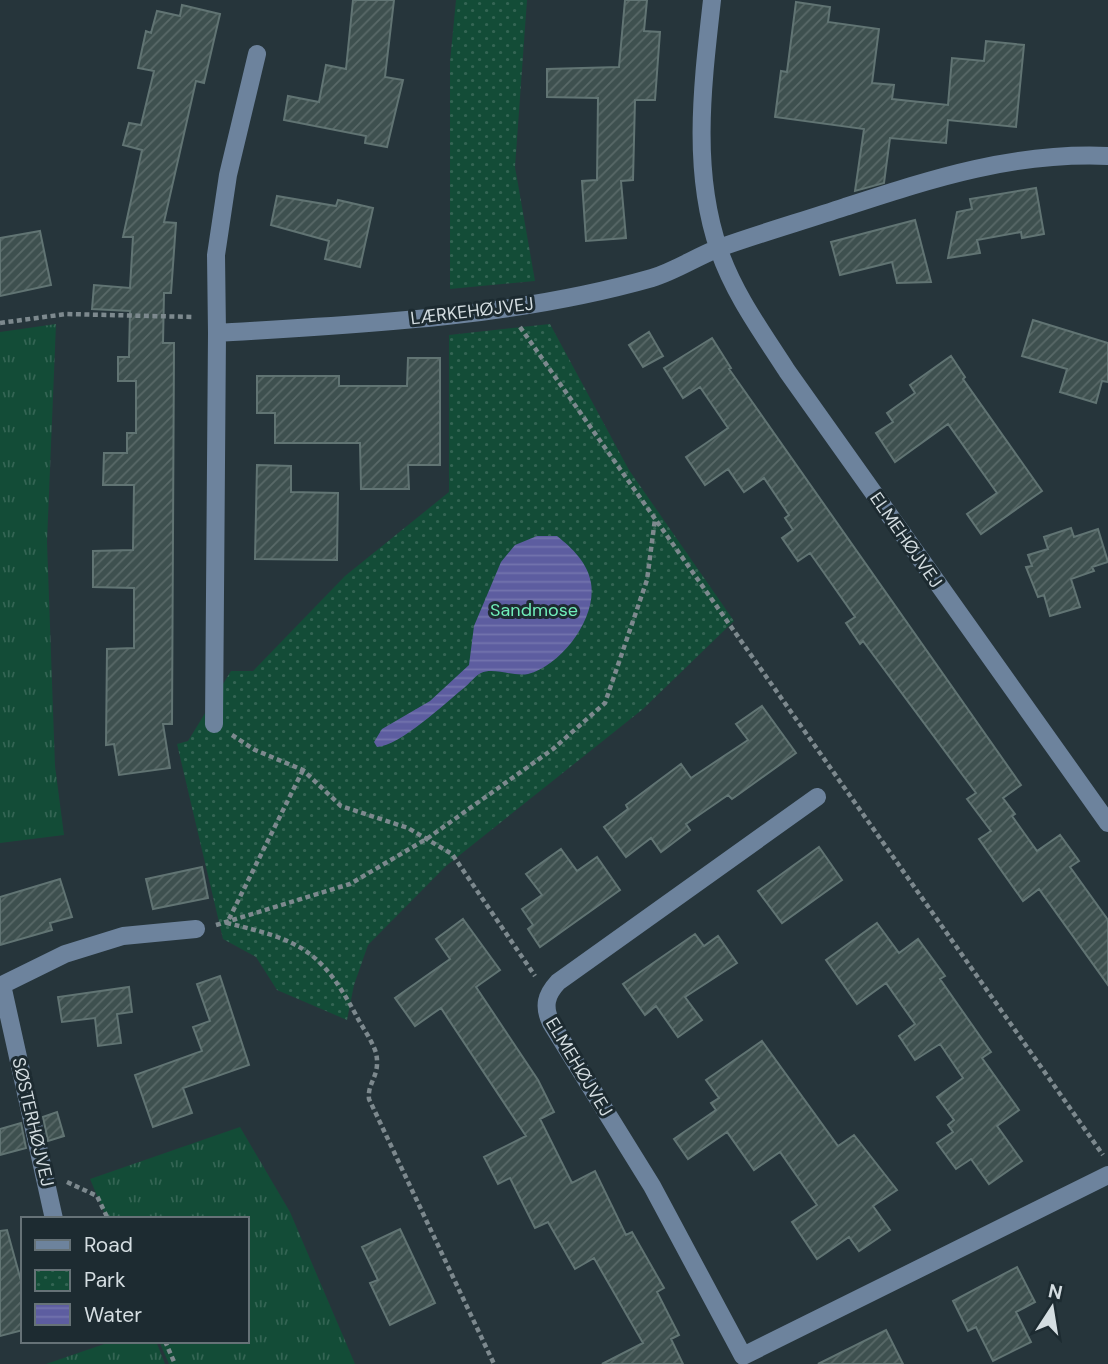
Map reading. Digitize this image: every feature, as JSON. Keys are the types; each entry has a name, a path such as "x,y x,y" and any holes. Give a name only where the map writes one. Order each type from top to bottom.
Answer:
{"street":[{"name":"ELMEHØJVEJ","path":"712,0 701,123 705,181 718,248 738,294 787,371 1108,823"},
{"path":"214,724 216,255 228,175 257,54"},
{"path":"718,248 954,171 1021,158 1108,156"},
{"name":"LÆRKEHØJVEJ","path":"217,325 371,323 507,307 596,293 656,277 718,248"},
{"name":"ELMEHØJVEJ","path":"817,797 551,990 546,1012 652,1186 745,1360 1108,1175"},
{"name":"SØSTERHØJVEJ","path":"54,1217 1,986 65,954 123,936 196,929"}],"path":[{"path":"507,307 1108,1162"},
{"path":"0,323 66,314 217,325"},
{"path":"196,929 227,923 350,884 428,838 553,749 605,703 648,580 655,518"},
{"path":"255,750 303,770 341,806 408,828 452,854 531,972 551,990"},
{"path":"227,923 303,770"},
{"path":"227,923 295,942 319,960 341,987 375,1051 378,1073 368,1093 369,1099 494,1364"},
{"path":"40,1154 60,1177 97,1196 107,1217"},
{"path":"166,1343 175,1364"}],"green space":[{"path":"456,0 527,0 515,167 535,281 450,289 450,62"},
{"path":"56,324 47,542 55,766 64,835 0,843 0,332"},
{"name":"Sandmose","path":"550,324 629,470 734,621 643,709 446,866 368,945 354,985 347,1020 277,990 256,957 223,939 177,744 188,741 231,671 253,671 345,576 449,492 449,335"},
{"path":"240,1127 290,1212 355,1364 169,1364 160,1343 248,1343 248,1217 106,1217 90,1179"},
{"path":"107,1343 157,1343 165,1364 46,1364"}],"water":[{"path":"537,536 557,536 587,569 591,597 583,625 575,638 553,661 528,674 492,671 481,673 410,732 387,745 377,747 374,742 382,729 430,701 469,665 474,626 501,562 515,545"}],"building":[{"path":"353,0 394,0 385,77 403,80 387,147 365,143 366,136 284,120 288,96 319,102 326,65 346,69"},
{"path":"625,0 647,0 644,31 660,32 655,100 635,100 633,180 621,181 626,238 586,241 582,181 597,180 598,98 547,97 547,69 619,67"},
{"path":"796,2 830,7 828,22 879,29 872,83 894,85 892,99 948,105 952,58 984,61 986,41 1024,45 1016,127 948,120 946,143 890,138 884,183 855,191 864,129 775,117 781,71 787,72"},
{"path":"182,5 220,14 204,83 196,81 164,222 176,223 171,293 164,293 163,343 174,343 172,724 163,724 170,768 119,775 114,744 106,745 107,649 134,648 134,588 93,587 93,551 133,550 134,485 103,485 104,453 127,453 127,433 136,433 136,381 118,381 118,357 129,357 130,311 92,309 94,285 130,288 133,237 123,237 142,150 123,145 129,123 141,125 154,71 138,68 146,31 151,33 157,11 180,16"},
{"path":"1036,188 1044,234 1022,238 1021,232 977,240 980,253 948,258 957,212 972,209 970,199"},
{"path":"277,196 336,206 338,200 373,208 360,267 325,259 329,241 271,225"},
{"path":"915,220 931,282 897,283 892,262 840,275 831,242"},
{"path":"40,231 51,285 0,296 0,238"},
{"path":"1033,320 1108,343 1108,382 1102,381 1096,403 1060,392 1067,369 1022,356"},
{"path":"649,332 663,356 643,367 629,345"},
{"path":"712,338 731,368 729,369 1021,785 1003,798 1015,814 1012,816 1037,851 1060,835 1079,861 1070,867 1108,920 1108,985 1039,889 1023,901 979,839 991,831 967,799 976,793 863,641 860,644 846,623 855,617 810,553 798,561 782,538 793,530 785,518 789,515 764,478 744,492 728,469 705,485 686,457 728,428 700,387 683,398 664,368"},
{"path":"951,356 965,377 963,379 1042,491 981,534 967,514 997,493 948,424 895,462 876,433 893,422 887,413 915,393 910,385"},
{"path":"408,358 440,358 440,465 408,465 409,489 361,489 360,443 275,443 275,413 257,413 257,376 339,376 339,386 407,386"},
{"path":"257,465 291,466 291,492 338,493 337,560 255,559"},
{"path":"1071,528 1074,537 1098,529 1108,562 1092,567 1094,571 1071,579 1080,607 1050,616 1044,595 1038,597 1026,567 1032,566 1028,555 1048,549 1044,537"},
{"path":"762,706 796,753 732,799 728,795 686,824 690,830 661,852 651,838 626,857 604,827 628,809 626,805 681,764 691,778 748,740 736,724"},
{"path":"819,847 842,880 782,923 758,891"},
{"path":"561,849 577,871 597,857 620,890 540,947 528,929 533,925 522,909 542,895 526,874"},
{"path":"202,867 208,898 153,909 146,879"},
{"path":"60,879 72,917 50,923 52,930 0,945 0,897"},
{"path":"463,919 500,970 476,987 538,1080 554,1112 540,1119 572,1183 595,1171 626,1235 632,1232 664,1288 657,1292 679,1335 671,1339 683,1364 602,1364 643,1343 594,1258 575,1269 548,1222 535,1228 510,1178 498,1184 484,1157 526,1136 441,1008 415,1026 395,998 450,959 436,939"},
{"path":"877,923 899,953 918,939 945,976 940,979 991,1052 982,1058 1019,1110 997,1126 1022,1161 989,1184 971,1159 956,1169 937,1143 953,1132 948,1125 954,1120 937,1097 963,1078 940,1044 915,1060 899,1036 915,1024 886,983 857,1004 826,960"},
{"path":"695,934 704,946 718,936 737,963 685,997 702,1020 678,1037 656,1006 645,1015 623,984"},
{"path":"220,976 249,1065 183,1088 192,1113 153,1127 135,1075 202,1051 193,1027 210,1021 197,984"},
{"path":"129,987 132,1012 117,1014 121,1043 98,1046 95,1018 62,1022 58,997"},
{"path":"762,1041 838,1146 854,1135 897,1190 873,1206 890,1230 859,1251 849,1237 817,1259 792,1222 817,1205 780,1152 754,1170 727,1132 688,1159 674,1139 716,1110 711,1103 719,1098 706,1080"},
{"path":"57,1112 64,1136 48,1141 43,1117"},
{"path":"21,1123 26,1148 0,1155 0,1129"},
{"path":"400,1229 435,1303 390,1325 370,1283 378,1280 362,1247"},
{"path":"7,1230 21,1281 21,1331 0,1336 0,1231"},
{"path":"1017,1267 1035,1302 1016,1312 1031,1342 993,1361 976,1327 968,1331 953,1301"},
{"path":"886,1330 903,1364 818,1364"}]}
